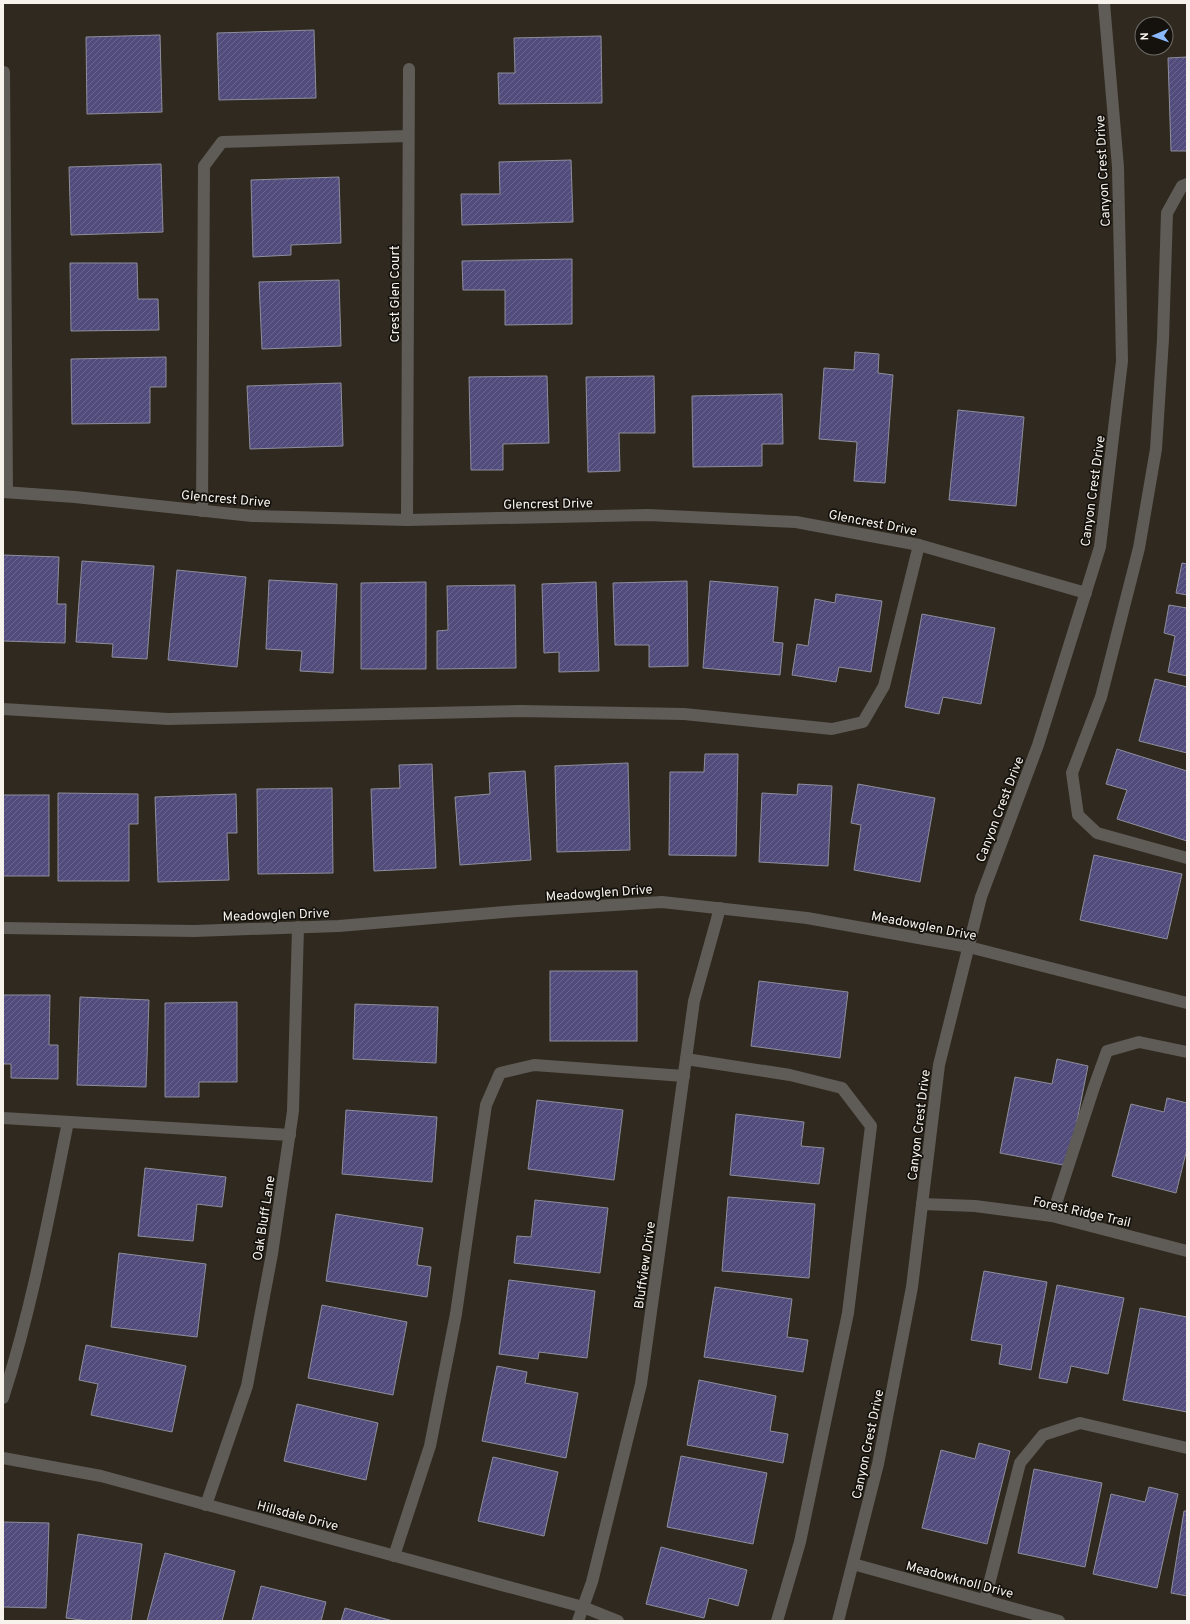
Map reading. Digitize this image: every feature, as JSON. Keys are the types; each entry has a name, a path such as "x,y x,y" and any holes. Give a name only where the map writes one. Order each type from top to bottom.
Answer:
{"street":[{"name":"Canyon Crest Drive","path":"838,1621 880,1456 912,1288 939,1065 981,897 1038,745 1100,547 1122,361 1118,167 1104,3"},
{"name":"Crest Glen Court","path":"407,520 409,69"},
{"path":"3,72 5,492"},
{"path":"202,511 204,166 222,142 408,136"},
{"path":"1187,184 1182,186 1167,213 1163,339 1156,449 1139,548 1101,697 1072,773 1078,815 1097,833 1187,858"},
{"name":"Glencrest Drive","path":"5,492 252,516 407,520 664,516 796,522 919,545 1086,593"},
{"path":"3,709 168,719 520,711 676,714 832,730 863,722 884,686 919,545"},
{"name":"Meadowglen Drive","path":"3,928 194,931 339,926 662,902 807,918 969,947 1187,1003"},
{"name":"Bluffview Drive","path":"578,1621 592,1582 641,1384 694,1001 720,908"},
{"name":"Oak Bluff Lane","path":"206,1505 247,1386 272,1254 293,1111 298,927"},
{"path":"1052,1216 1107,1051 1140,1042 1187,1052"},
{"path":"686,1060 790,1075 842,1088 871,1126 848,1313 800,1542 777,1621"},
{"path":"394,1556 430,1446 456,1314 486,1104 500,1073 534,1065 684,1076"},
{"path":"3,1118 290,1135"},
{"path":"3,1398 16,1358 43,1247 68,1122"},
{"name":"Forest Ridge Trail","path":"922,1204 976,1206 1052,1216 1187,1251"},
{"path":"985,1600 1020,1463 1044,1435 1080,1423 1187,1448"},
{"name":"Hillsdale Drive","path":"3,1458 101,1476 583,1607 618,1621"},
{"name":"Meadowknoll Drive","path":"853,1564 1059,1621"}],"building":[{"path":"314,30 316,98 219,100 217,33"},
{"path":"160,35 162,112 87,114 86,37"},
{"path":"601,36 602,103 499,104 498,73 515,73 514,38"},
{"path":"1187,57 1187,151 1171,151 1168,58"},
{"path":"571,160 573,222 462,225 461,194 500,194 499,162"},
{"path":"161,164 163,232 71,235 69,167"},
{"path":"339,177 341,243 291,245 291,255 253,257 251,180"},
{"path":"572,259 572,324 505,325 505,290 463,290 462,261"},
{"path":"70,263 137,263 138,299 158,299 159,330 71,331"},
{"path":"339,280 341,346 262,349 259,282"},
{"path":"855,352 879,354 878,373 893,375 885,483 854,481 857,442 819,439 824,368 854,370"},
{"path":"166,357 166,387 150,387 150,423 72,424 71,359"},
{"path":"547,376 549,443 503,444 503,470 471,470 469,377"},
{"path":"654,376 655,433 619,433 620,471 588,472 586,377"},
{"path":"341,383 343,446 250,449 247,386"},
{"path":"782,394 783,444 762,444 762,466 693,467 692,396"},
{"path":"958,410 1024,417 1016,506 949,500"},
{"path":"3,555 59,557 57,604 66,604 65,643 3,641"},
{"path":"82,561 154,566 147,659 112,657 113,644 76,642"},
{"path":"1182,563 1187,564 1187,595 1176,593"},
{"path":"177,570 246,577 237,667 168,660"},
{"path":"269,580 337,584 333,673 300,671 302,651 266,649"},
{"path":"687,581 688,666 649,667 649,645 615,645 613,583"},
{"path":"710,581 778,587 773,642 783,643 780,675 703,668"},
{"path":"426,582 426,669 361,669 361,583"},
{"path":"596,582 599,671 559,672 559,652 544,653 542,584"},
{"path":"515,585 516,668 437,669 437,631 448,630 447,586"},
{"path":"836,594 882,601 871,672 839,667 836,682 792,675 797,644 808,646 815,599 835,603"},
{"path":"1169,605 1187,608 1187,676 1168,672 1175,636 1164,633"},
{"path":"922,614 995,628 981,704 943,697 939,714 905,707"},
{"path":"1155,679 1187,687 1187,753 1139,741"},
{"path":"1117,749 1187,771 1187,841 1117,819 1127,790 1106,784"},
{"path":"705,754 738,754 736,856 669,855 670,772 704,772"},
{"path":"628,763 630,850 557,852 555,766"},
{"path":"432,764 436,868 374,871 371,789 400,788 399,765"},
{"path":"525,771 531,860 460,865 455,797 490,794 489,773"},
{"path":"798,784 832,786 828,866 759,862 762,793 797,795"},
{"path":"858,784 935,798 920,882 854,870 861,825 851,823"},
{"path":"332,788 333,873 258,874 257,789"},
{"path":"58,793 138,794 138,824 129,824 129,881 58,881"},
{"path":"236,794 237,833 227,833 229,880 158,882 155,797"},
{"path":"3,795 49,795 49,876 3,876"},
{"path":"1094,855 1182,874 1167,939 1080,920"},
{"path":"550,971 637,971 637,1041 550,1041"},
{"path":"759,981 848,992 840,1058 751,1046"},
{"path":"3,995 50,995 49,1045 58,1045 58,1079 11,1078 11,1064 3,1064"},
{"path":"80,997 149,1000 146,1087 77,1085"},
{"path":"237,1002 237,1082 199,1082 199,1097 165,1097 165,1003"},
{"path":"355,1004 438,1007 436,1063 353,1059"},
{"path":"1057,1059 1088,1066 1068,1166 1000,1153 1015,1077 1052,1084"},
{"path":"1167,1098 1187,1103 1187,1149 1176,1193 1112,1176 1131,1104 1164,1112"},
{"path":"537,1100 623,1110 614,1180 528,1169"},
{"path":"346,1110 437,1117 432,1182 342,1174"},
{"path":"736,1114 804,1122 801,1146 824,1148 819,1184 730,1175"},
{"path":"145,1168 226,1177 222,1207 197,1204 193,1241 138,1236"},
{"path":"728,1197 815,1204 809,1278 722,1271"},
{"path":"535,1200 608,1208 600,1273 514,1263 517,1236 531,1237"},
{"path":"336,1214 423,1228 417,1265 431,1267 427,1297 326,1281"},
{"path":"119,1253 206,1264 197,1337 111,1327"},
{"path":"984,1271 1047,1282 1031,1370 999,1364 1002,1345 971,1340"},
{"path":"509,1280 595,1291 587,1358 539,1352 538,1359 499,1354"},
{"path":"1057,1285 1124,1298 1108,1374 1071,1366 1067,1383 1039,1378"},
{"path":"715,1287 792,1299 787,1337 808,1340 803,1372 704,1357"},
{"path":"322,1305 407,1322 393,1395 308,1378"},
{"path":"1140,1308 1187,1317 1187,1412 1123,1400"},
{"path":"86,1345 186,1366 172,1432 91,1415 98,1384 79,1380"},
{"path":"497,1366 527,1372 525,1383 578,1393 566,1458 482,1441"},
{"path":"699,1380 776,1396 770,1431 788,1434 783,1463 687,1445"},
{"path":"297,1404 378,1423 366,1480 284,1461"},
{"path":"979,1443 1010,1451 987,1544 922,1528 941,1450 975,1459"},
{"path":"681,1456 767,1473 753,1544 667,1527"},
{"path":"493,1457 558,1472 544,1536 478,1521"},
{"path":"1034,1469 1102,1483 1085,1567 1018,1553"},
{"path":"1149,1487 1178,1494 1157,1588 1093,1574 1111,1494 1145,1502"},
{"path":"1184,1511 1187,1511 1187,1596 1171,1593"},
{"path":"3,1522 49,1523 46,1608 3,1607"},
{"path":"78,1534 142,1544 131,1621 89,1621 66,1618"},
{"path":"661,1547 747,1570 738,1606 709,1598 704,1618 646,1604"},
{"path":"165,1553 235,1571 222,1621 147,1621"},
{"path":"261,1586 326,1602 321,1621 252,1621"},
{"path":"345,1608 393,1621 341,1621"}]}
